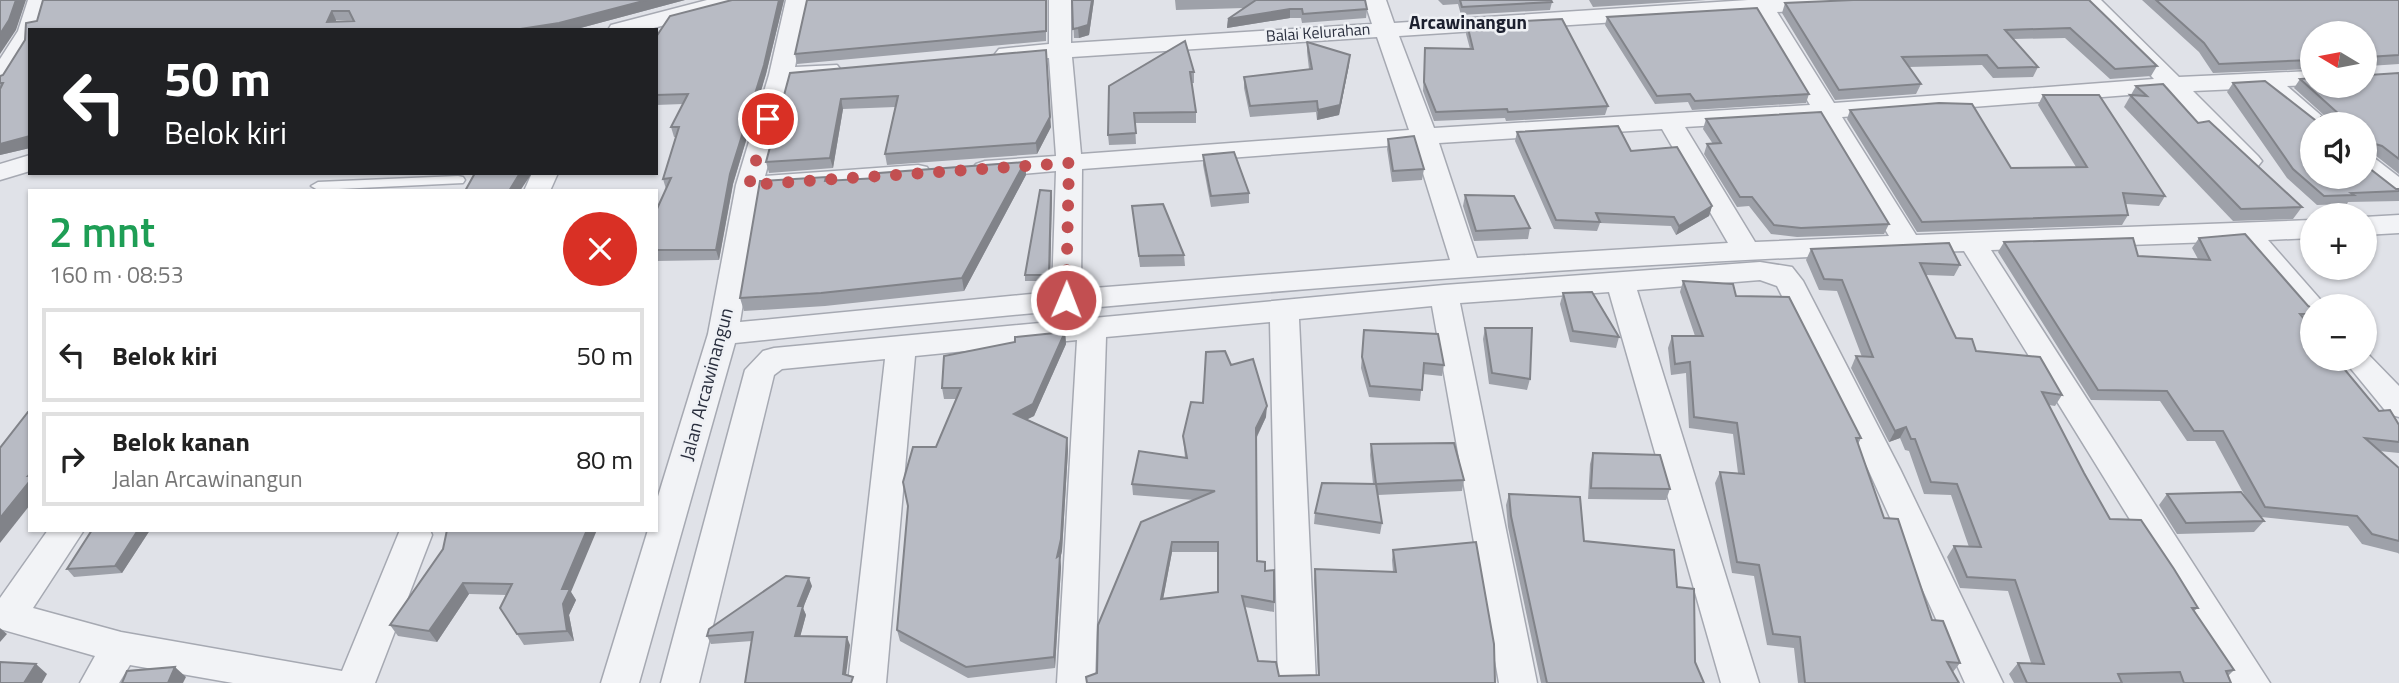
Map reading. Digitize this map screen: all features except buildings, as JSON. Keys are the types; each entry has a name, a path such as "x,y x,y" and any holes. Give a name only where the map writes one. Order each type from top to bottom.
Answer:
{"street":[{"path":"30,28 39,0"},
{"path":"627,28 733,0"},
{"name":"Jalan Arcawinangun","path":"620,683 723,334 749,185 781,75 797,0"},
{"path":"1060,0 1060,49 1069,163 1066,300"},
{"path":"1375,0 1424,136 1466,268"},
{"name":"Balai Kelurahan","path":"990,55 1761,3 1855,0"},
{"path":"2089,0 2271,181"},
{"path":"1761,3 1908,245"},
{"path":"0,78 28,33"},
{"path":"781,75 851,68"},
{"path":"749,185 1424,136 1670,122 2175,83 2300,79"},
{"path":"2265,80 2304,112"},
{"path":"1670,122 1747,251"},
{"path":"0,172 28,164"},
{"path":"2377,172 2399,190"},
{"path":"723,334 1066,300 1466,268 1747,251 2247,233 2300,220"},
{"path":"2377,225 2399,224"},
{"path":"2247,233 2301,294"},
{"path":"1973,244 2251,683"},
{"path":"680,683 760,370 774,359 1092,328 1284,313 1444,295 1760,271 1782,274 1789,281 1890,481 1984,683"},
{"path":"1620,281 1740,683"},
{"path":"1444,295 1518,683"},
{"path":"1284,313 1297,683"},
{"path":"1076,683 1092,328"},
{"path":"867,683 901,346"},
{"path":"2368,371 2399,406"},
{"path":"66,532 4,614 121,648 330,683"},
{"path":"356,683 415,536"},
{"path":"99,683 121,648"}],"lane":[{"path":"318,186 458,181"}],"district":[{"name":"Arcawinangun","path":"1468,22"}],"route":[{"path":"768,119 749,185 1069,163 1066,300"}]}
